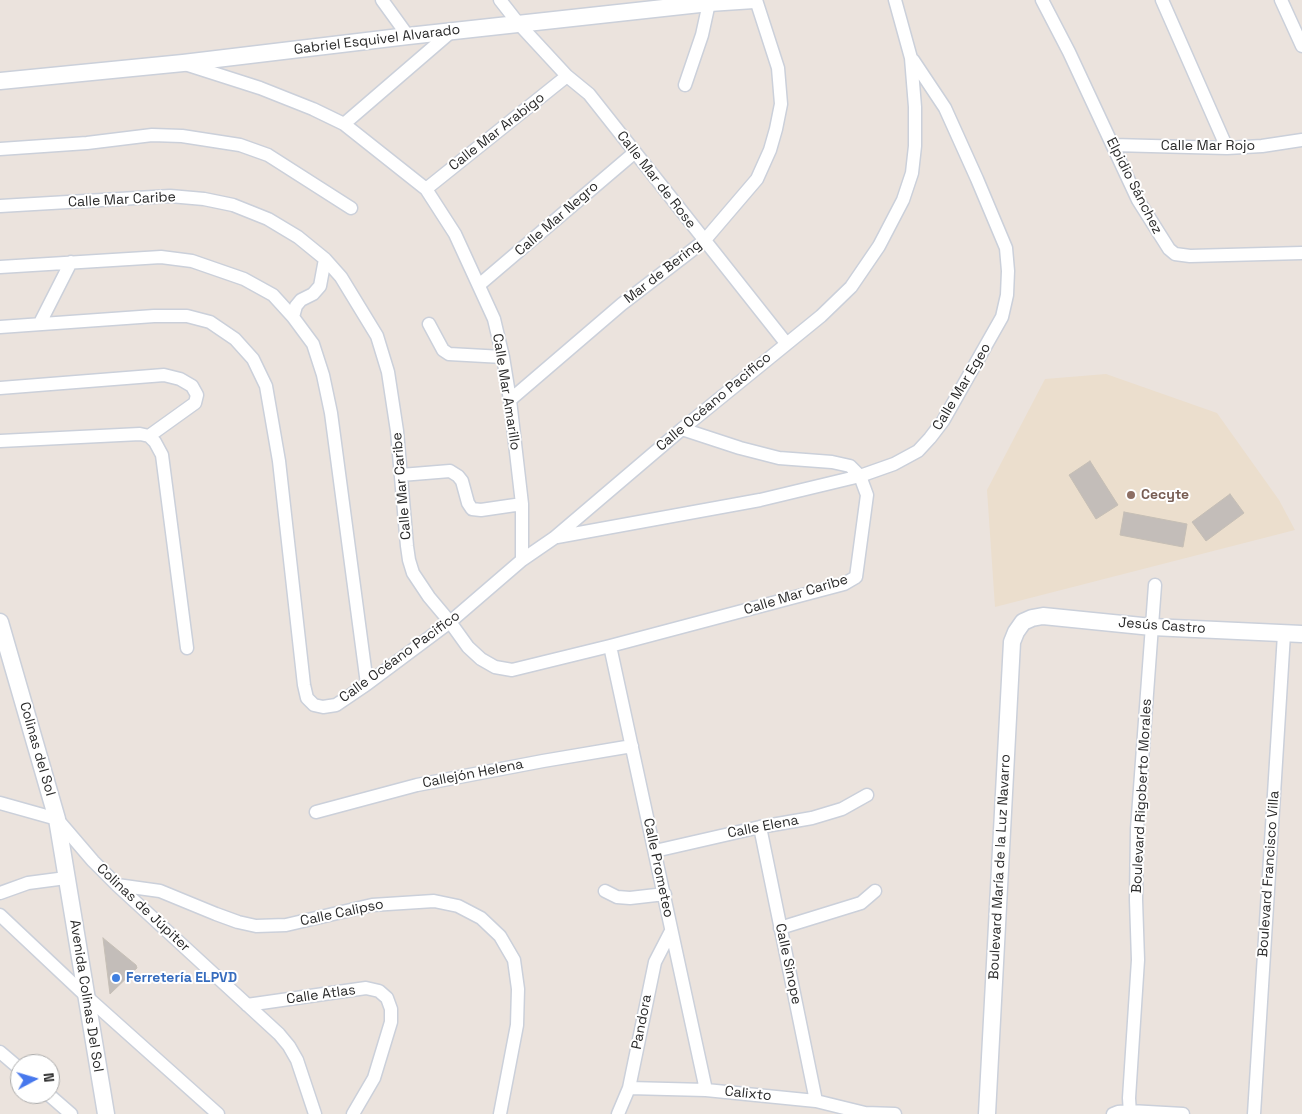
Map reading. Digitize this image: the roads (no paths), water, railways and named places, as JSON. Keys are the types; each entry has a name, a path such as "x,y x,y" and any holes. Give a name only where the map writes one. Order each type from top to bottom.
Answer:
{"street":[{"path":"382,0 408,36"},
{"name":"Calle Mar de Rose","path":"500,0 518,24 588,94 786,343"},
{"name":"Gabriel Esquivel Alvarado","path":"0,80 183,63 518,24 627,6 755,0"},
{"name":"Mar de Bering","path":"510,400 622,304 704,241 757,178 770,150 781,104 778,68 755,0"},
{"name":"Calle Océano Pacifico","path":"40,323 154,316 187,316 210,322 235,339 253,359 266,386 279,462 304,686 308,698 314,705 336,705 450,622 522,560 554,538 682,429 786,343 822,316 851,287 879,246 903,200 912,173 915,146 915,107 911,58 895,0"},
{"name":"Elpidio Sánchez","path":"1042,0 1113,144 1138,200 1164,243 1175,254 1190,256 1302,254"},
{"path":"1162,0 1227,148"},
{"path":"1281,0 1302,46"},
{"path":"686,85 709,3"},
{"path":"344,124 452,31"},
{"name":"Calle Mar Egeo","path":"554,538 760,500 860,476 894,464 918,451 943,422 1002,317 1007,295 1008,271 1006,248 997,223 945,108 911,58"},
{"name":"Calle Mar Amarillo","path":"183,63 260,88 313,109 344,124 426,189 455,234 494,319 510,400 522,504 522,560"},
{"name":"Calle Mar Arabigo","path":"426,189 568,76"},
{"path":"0,149 87,143 152,134 182,136 240,145 268,154 351,208"},
{"name":"Calle Mar Rojo","path":"1113,144 1227,148 1262,146 1302,140"},
{"name":"Calle Mar Negro","path":"479,285 634,153"},
{"name":"Calle Mar Caribe","path":"0,206 170,196 204,199 233,204 268,219 298,237 325,259 341,276 377,336 388,372 397,431 409,560 413,573 428,597 450,622 468,647 481,659 495,667 512,670 844,584 856,577 867,495 860,476"},
{"path":"0,267 161,257 192,261 244,279 274,295 313,344 323,374 331,413 367,684"},
{"path":"293,317 296,306 301,300 313,294 320,286 325,259"},
{"path":"0,327 40,323 71,262"},
{"path":"429,324 443,350 449,354 503,357"},
{"path":"0,388 164,375 180,379 192,386 197,395 195,403 149,436"},
{"path":"682,429 771,456 832,462 850,466 860,476"},
{"path":"0,441 140,434 149,436 155,442 162,454 187,648"},
{"path":"401,475 450,471 462,481 468,503 472,509 481,510 522,504"},
{"name":"Boulevard Rigoberto Morales","path":"1122,1113 1129,1098 1138,960 1136,900 1137,829 1155,585"},
{"name":"Jesús Castro","path":"1023,622 1043,616 1152,627 1302,634"},
{"name":"Colinas del Sol","path":"0,622 57,819 66,878"},
{"name":"Boulevard María de la Luz Navarro","path":"987,1114 1012,642 1023,622"},
{"name":"Boulevard Francisco Villa","path":"1254,1114 1284,634"},
{"name":"Calle Prometeo","path":"610,646 706,1090"},
{"name":"Callejón Helena","path":"316,812 417,785 632,746"},
{"name":"Calle Elena","path":"655,851 760,827 812,818 842,809 867,795"},
{"path":"0,803 57,819"},
{"name":"Colinas de Júpiter","path":"57,819 93,861 117,885 289,1046 296,1060 315,1114"},
{"name":"Calle Sinope","path":"760,827 816,1101"},
{"path":"0,893 28,883 66,878"},
{"name":"Avenida Colinas Del Sol","path":"66,878 76,928 106,1114"},
{"name":"Calle Calipso","path":"117,885 160,891 216,914 256,926 286,925 372,905 434,901 458,906 481,918 500,936 514,960 518,989 517,1025 500,1114"},
{"path":"780,928 861,903 875,890"},
{"path":"604,891 617,897 630,898 665,894"},
{"path":"0,915 86,996 218,1114"},
{"name":"Pandora","path":"618,1114 629,1088 655,962 671,931"},
{"name":"Calle Atlas","path":"247,1005 366,988 379,991 387,998 391,1009 391,1022 374,1078 353,1114"},
{"path":"0,1052 10,1060"},
{"name":"Calixto","path":"629,1088 706,1090 816,1101 843,1111 895,1114"},
{"path":"60,1104 71,1114"},
{"path":"1122,1113 1183,1114"}],"place":[{"name":"Cecyte","path":"1131,495"},
{"name":"Ferretería ELPVD","path":"116,978"}]}
